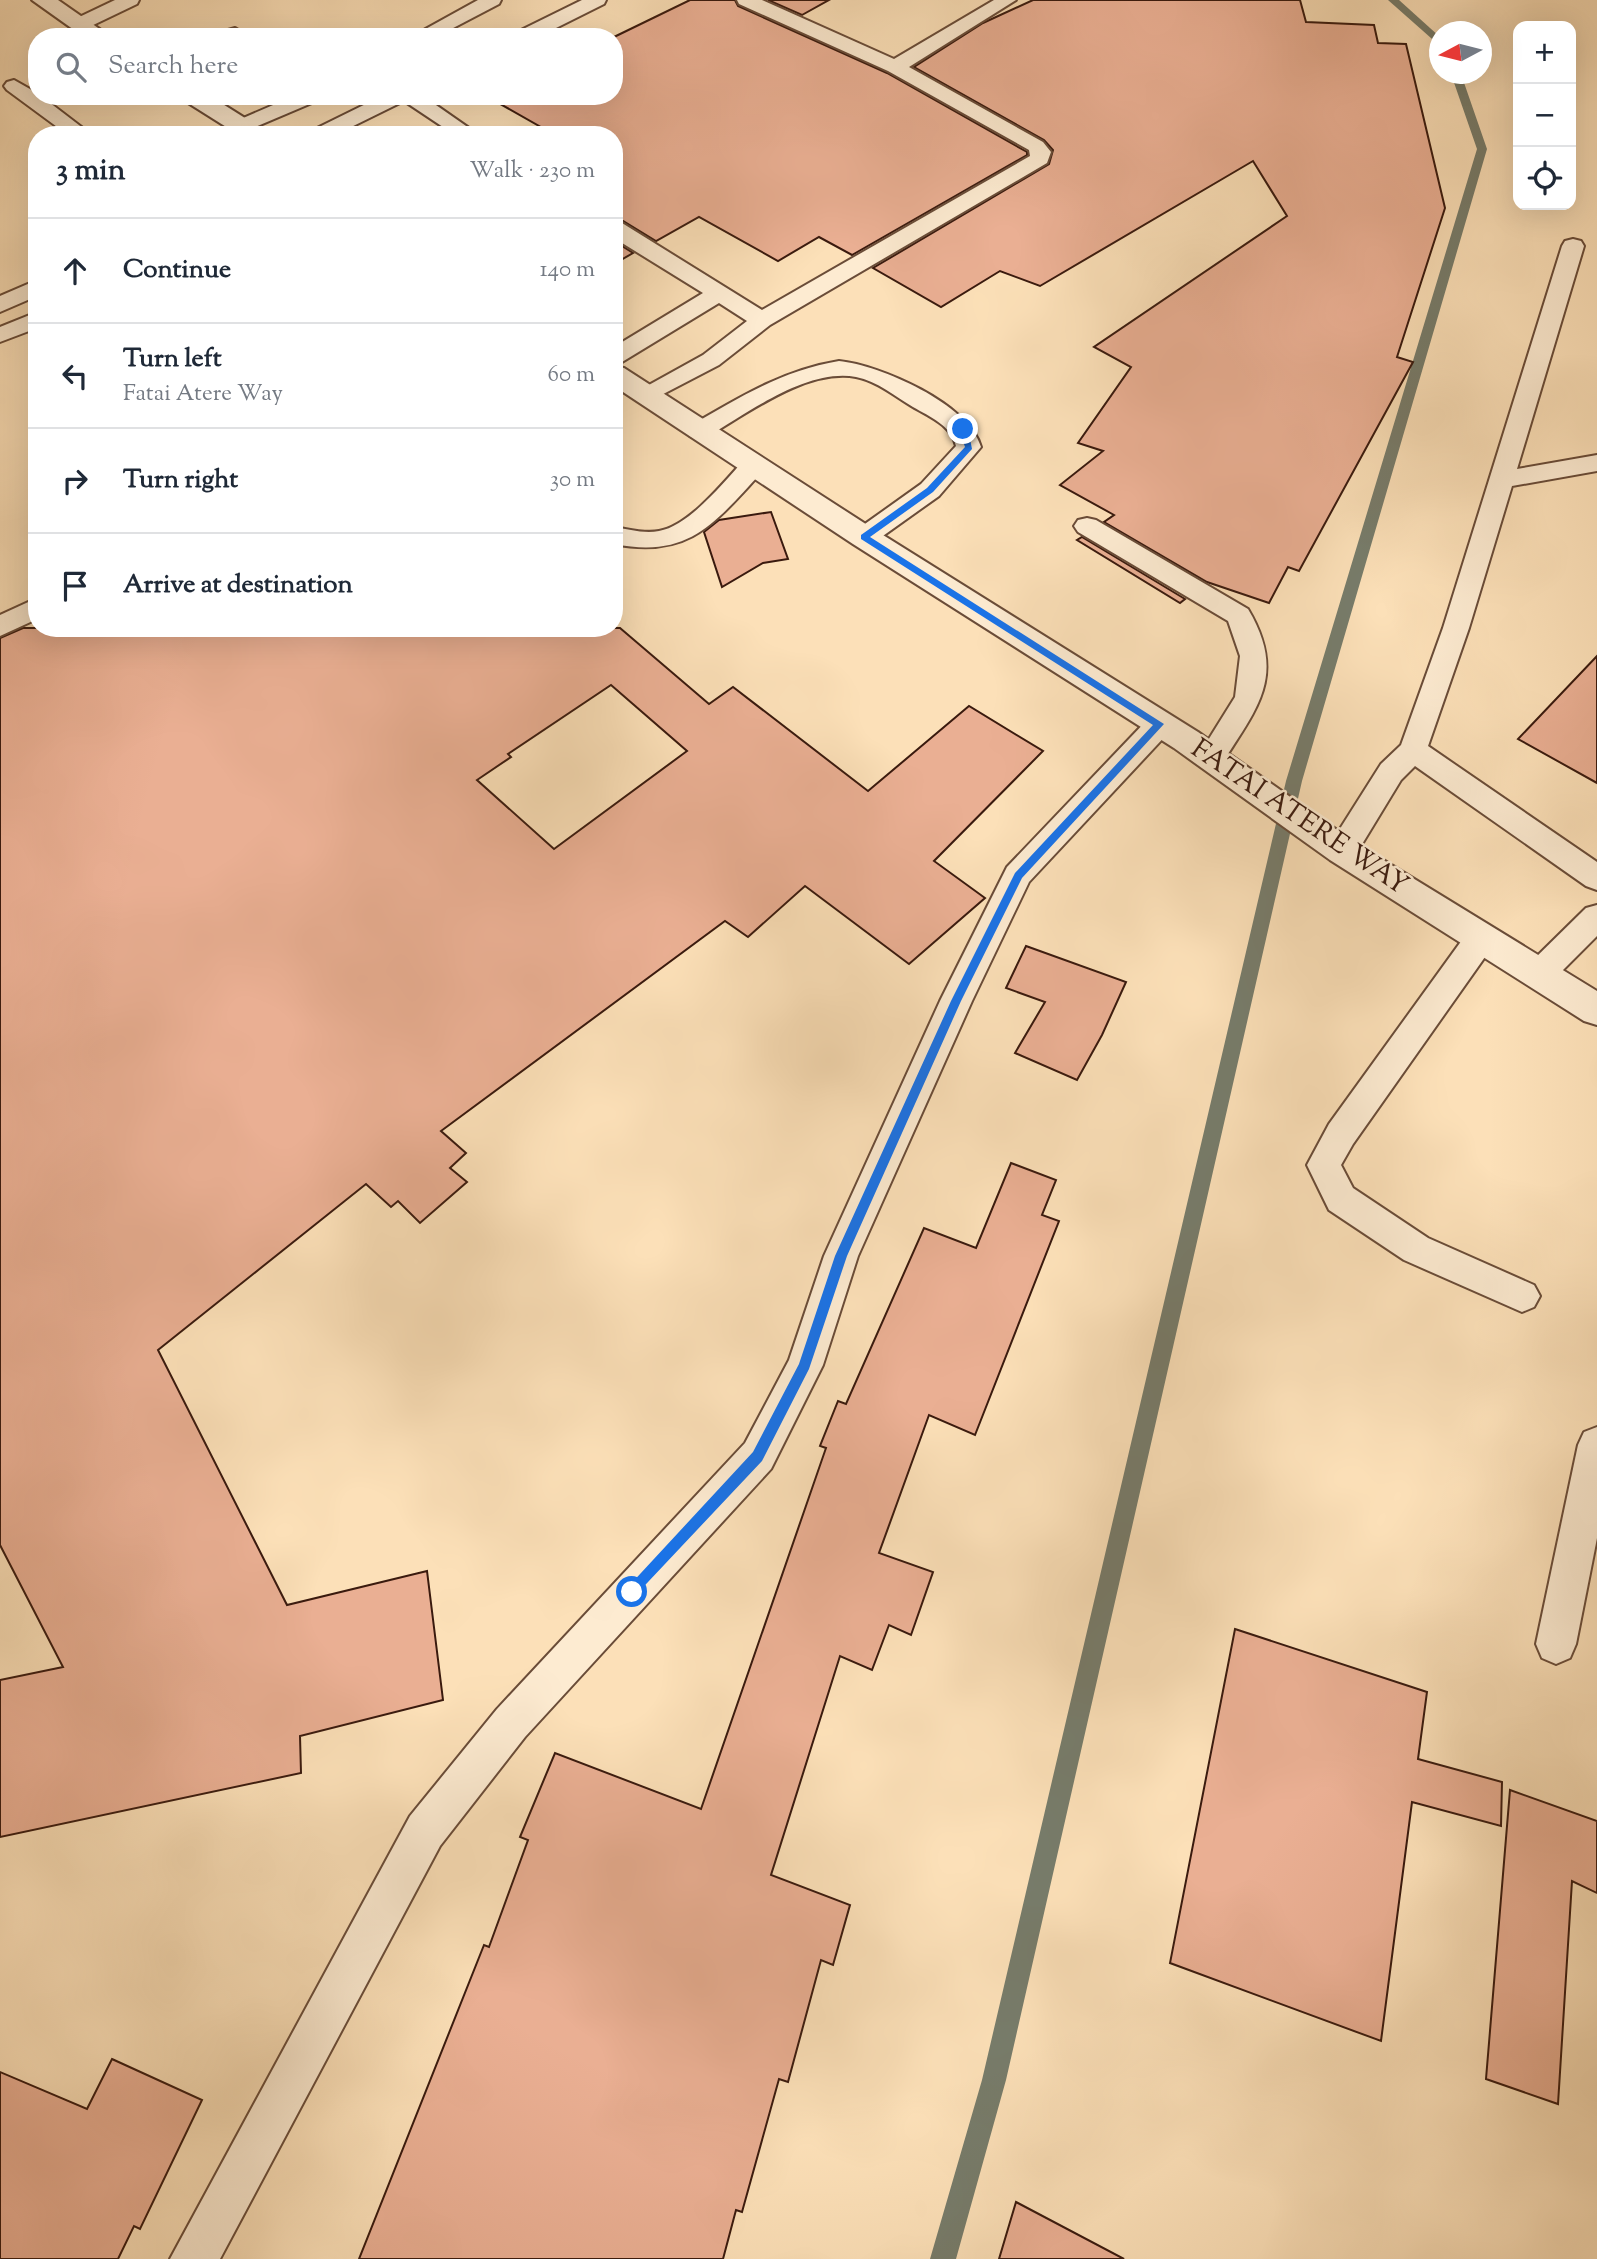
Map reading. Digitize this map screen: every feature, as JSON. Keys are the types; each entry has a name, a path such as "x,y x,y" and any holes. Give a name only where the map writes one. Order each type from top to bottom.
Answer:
{"street":[{"path":"43,0 86,28"},
{"path":"207,105 241,126"},
{"name":"FATAI ATERE WAY","path":"623,380 753,466 1160,724 1342,851 1597,1010"}],"lane":[{"path":"80,24 130,0"},
{"path":"438,28 492,0"},
{"path":"540,28 597,0"},
{"path":"646,396 711,360 762,320 1040,159 1041,152 1036,146 895,67 746,0"},
{"path":"895,67 1007,0"},
{"path":"7,89 28,80"},
{"path":"7,89 28,102"},
{"path":"33,105 67,126"},
{"path":"256,126 295,105"},
{"path":"337,126 380,105"},
{"path":"423,105 455,126"},
{"path":"623,234 762,320"},
{"path":"1342,851 1391,772 1413,750 1456,628 1573,246"},
{"path":"0,305 28,292"},
{"path":"623,352 718,294"},
{"path":"0,335 28,323"},
{"path":"699,431 807,375 844,368 875,375 957,423 967,436 969,447 930,490 864,537"},
{"path":"1502,480 1597,463"},
{"path":"623,537 662,540 699,521 753,466"},
{"path":"1087,526 1239,616 1254,656 1250,698 1211,758"},
{"path":"0,627 28,612"},
{"path":"194,2259 425,1830 511,1723 758,1456 805,1365 841,1256 956,1001 1018,875 1160,724"},
{"path":"1413,750 1597,878"},
{"path":"1539,974 1597,917"},
{"path":"1481,938 1341,1133 1324,1166 1341,1199 1416,1249 1522,1296"},
{"path":"1556,1644 1597,1445"}],"building":[{"path":"690,0 735,0 738,6 887,73 1027,152 1027,155 852,255 819,237 778,261 699,217 656,241 623,221 623,126 539,126 502,105 623,105 623,33"},
{"path":"768,0 829,0 802,15"},
{"path":"1033,0 1300,0 1306,22 1374,25 1378,43 1406,44 1445,208 1397,357 1413,362 1299,571 1288,567 1269,603 1207,582 1104,522 1114,515 1060,485 1103,451 1078,443 1131,367 1094,347 1287,216 1253,161 1040,286 1000,271 941,307 873,268 1049,164 1053,150 1044,140 914,67 983,23"},
{"path":"623,247 633,253 623,259"},
{"path":"771,512 788,559 763,563 722,587 704,532 719,520"},
{"path":"1082,537 1185,599 1180,603 1077,540"},
{"path":"23,628 28,628 28,637 623,637 623,631 709,704 733,687 868,791 969,706 1043,751 934,861 985,898 909,964 805,886 748,937 725,921 441,1131 466,1153 450,1168 467,1182 420,1223 398,1201 391,1207 366,1184 158,1350 287,1605 427,1571 443,1700 300,1736 301,1773 0,1837 0,1680 63,1667 0,1545 0,638","holes":["611,685 687,751 554,849 477,780 511,757 508,754"]},
{"path":"1597,656 1597,783 1518,739"},
{"path":"1026,946 1126,982 1102,1035 1077,1080 1015,1053 1045,1002 1006,988"},
{"path":"1011,1163 1056,1180 1042,1215 1059,1221 975,1435 929,1415 879,1553 933,1572 911,1635 889,1625 872,1670 840,1656 771,1875 850,1905 833,1965 821,1960 788,2082 779,2079 742,2212 736,2210 723,2259 359,2259 484,1945 489,1947 528,1840 520,1837 555,1753 701,1809 826,1448 820,1446 838,1401 846,1404 924,1228 976,1248"},
{"path":"1235,1629 1427,1692 1418,1759 1502,1782 1501,1826 1412,1802 1381,2041 1170,1963"},
{"path":"1510,1790 1597,1821 1597,1893 1572,1881 1558,2104 1486,2079"},
{"path":"112,2059 202,2100 140,2229 134,2226 118,2259 0,2259 0,2072 87,2109"},
{"path":"1016,2202 1124,2259 999,2259"}],"waterway":[{"path":"1393,0 1429,33"},
{"path":"943,2259 994,2080 1294,781 1482,149 1459,84"}],"route":[{"path":"632,1592 758,1456 805,1365 841,1256 956,1001 1018,875 1160,724 864,537 930,490 969,447 963,429"}]}
